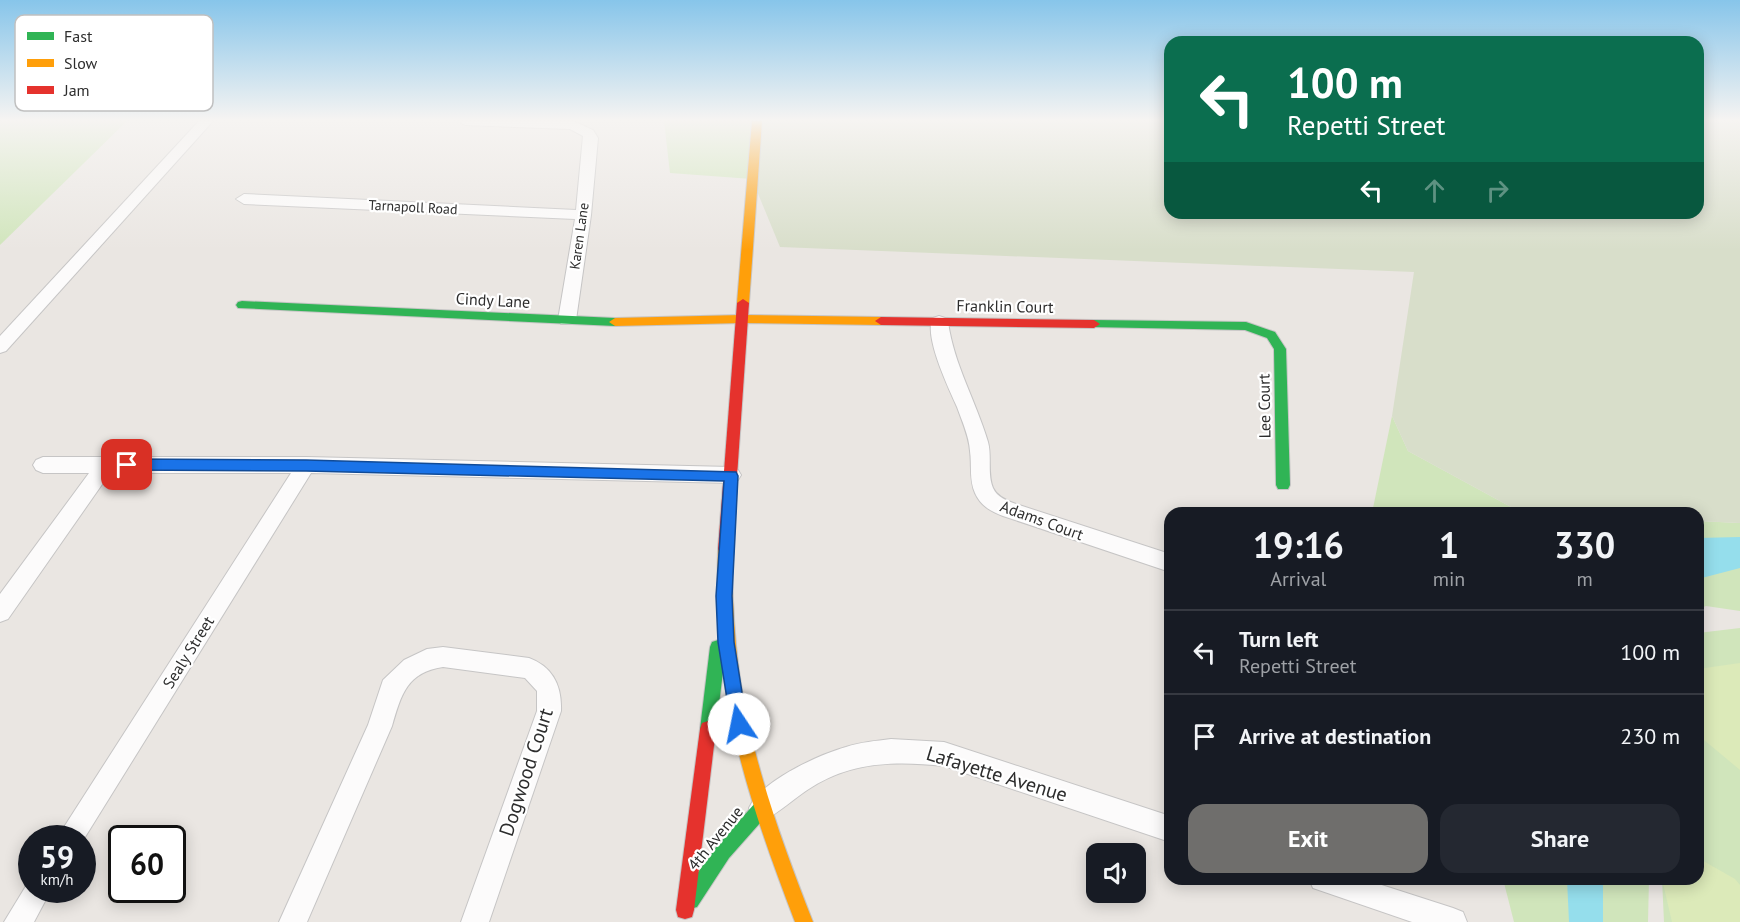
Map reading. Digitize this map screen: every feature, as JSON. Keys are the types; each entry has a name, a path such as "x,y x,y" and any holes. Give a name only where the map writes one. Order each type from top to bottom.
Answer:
{"main road":[{"path":"742,319 754,164"},
{"name":"Cindy Lane","path":"242,305 635,323 742,319"},
{"name":"Franklin Court","path":"742,319 1246,326 1266,332"},
{"name":"4th Avenue","path":"682,916 708,869 735,835 762,808 742,741 732,690 726,642 724,596 742,319"},
{"name":"Lee Court","path":"1266,332 1277,342 1280,349 1283,485"},
{"path":"682,916 724,596"},
{"path":"762,808 804,922"}],"street":[{"path":"0,347 167,164"},
{"name":"Karen Lane","path":"567,320 588,164"},
{"name":"Tarnapoll Road","path":"244,199 583,215"},
{"name":"Adams Court","path":"939,322 941,342 948,366 972,421 980,447 984,490 989,499 1010,510 1164,561"},
{"path":"43,465 306,465 731,476"},
{"path":"0,612 105,465"},
{"name":"Sealy Street","path":"78,825 306,465"},
{"name":"Dogwood Court","path":"293,922 380,726 391,688 412,667 427,660 443,657 529,668 540,675 548,686 551,698 549,711 475,922"},
{"name":"Lafayette Avenue","path":"762,808 810,772 843,758 877,751 912,750 944,754 1164,827"},
{"path":"1341,885 1453,922"},
{"path":"18,922 30,903"}],"green space":[{"path":"0,164 83,164 0,245"},
{"path":"669,164 753,164 752,179 670,173"},
{"path":"753,164 1164,164 1164,219 1704,219 1704,164 1740,164 1740,523 1704,521 1704,507 1511,507 1408,451 1392,416 1414,272 780,247 752,179"},
{"path":"1392,416 1408,451 1511,507 1373,507"},
{"path":"1704,521 1740,523 1740,611 1704,607"},
{"path":"1740,628 1740,922 1664,922 1662,885 1704,885 1704,632"},
{"path":"1740,663 1740,770 1704,740 1704,668"},
{"path":"1704,861 1735,879 1740,885 1740,922 1672,922 1663,885 1704,885"},
{"path":"1505,885 1649,885 1648,922 1514,922"}],"water":[{"path":"1740,537 1740,568 1704,577 1704,538"},
{"path":"1567,885 1603,885 1603,922 1569,922"}],"traffic: fast":[{"path":"242,305 615,322"},
{"path":"1094,324 1246,326 1271,335 1280,349 1283,485"},
{"path":"708,729 718,647"},
{"path":"690,900 723,852 762,808"}],"traffic: slow":[{"path":"743,303 754,164"},
{"path":"615,322 742,319 881,321"},
{"path":"725,549 728,647 734,693 744,740 770,831 804,922"}],"traffic: jam":[{"path":"725,549 743,303"},
{"path":"881,321 1094,324"},
{"path":"685,910 708,729"}],"route":[{"path":"127,465 306,465 731,476 724,596 726,642 739,724"}]}
